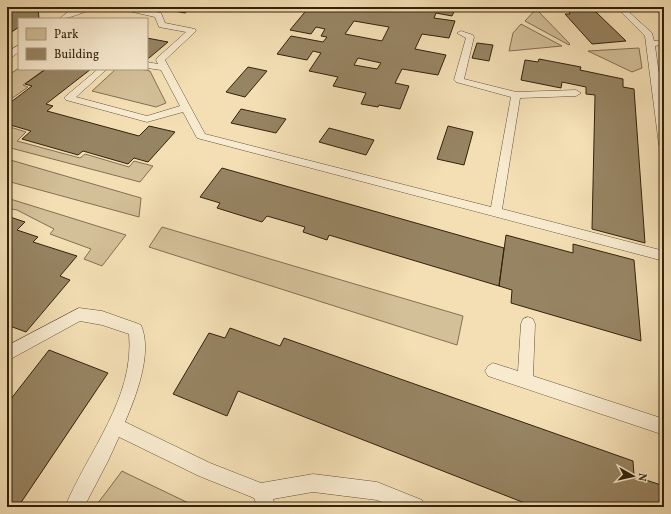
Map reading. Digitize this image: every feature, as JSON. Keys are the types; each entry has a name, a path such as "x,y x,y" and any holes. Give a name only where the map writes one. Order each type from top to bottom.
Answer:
{"lane":[{"path":"64,18 72,13 90,7"},
{"path":"123,7 158,15 162,25 192,31 160,60 200,136 664,256"},
{"path":"630,7 626,13 649,35 664,145"},
{"path":"461,33 470,37 459,80 516,95 576,93"},
{"path":"650,44 664,42"},
{"path":"9,55 18,49"},
{"path":"148,65 164,68"},
{"path":"102,70 69,98 147,119 185,108"},
{"path":"496,212 516,95"},
{"path":"7,354 79,314 102,318 136,330 138,350 131,386 116,426 74,507"},
{"path":"525,381 528,324"},
{"path":"494,371 664,426"},
{"path":"116,426 264,500 313,483 377,491 414,507"}],"green space":[{"path":"536,9 570,44 569,45 525,21"},
{"path":"521,24 562,46 509,51 513,33"},
{"path":"639,48 642,68 632,72 588,51"},
{"path":"18,69 18,70 44,70 23,85 28,87 7,102 7,76"},
{"path":"115,70 145,70 150,71 166,103 156,107 92,91"},
{"path":"7,126 26,132 17,141 80,158 85,154 129,167 134,161 153,166 140,182 7,147"},
{"path":"7,159 141,198 139,217 7,181"},
{"path":"7,198 126,235 102,266 84,259 91,249 50,234 54,229 17,210 7,208"},
{"path":"162,227 463,316 457,345 149,247"},
{"path":"122,471 130,475 197,507 95,507"}],"building":[{"path":"7,7 26,7 26,9 38,7 39,18 18,18 18,28 7,35"},
{"path":"153,7 192,7 185,13"},
{"path":"309,7 456,7 452,16 436,13 434,18 455,21 449,38 422,34 415,49 446,55 438,75 402,69 395,83 409,86 400,109 379,105 378,107 361,104 366,93 333,86 338,77 309,71 321,53 313,51 307,60 277,54 291,36 323,42 327,37 321,36 325,29 316,27 311,34 290,30","holes":["354,21 389,27 382,41 345,34","358,58 381,63 377,69 354,65"]},
{"path":"567,7 578,7 596,12 626,41 592,44 565,14 570,14"},
{"path":"578,7 599,7 596,12"},
{"path":"148,38 168,42 149,58"},
{"path":"477,43 493,45 489,61 472,58"},
{"path":"539,59 581,67 580,70 623,79 623,87 634,89 645,243 592,229 595,95 586,94 586,87 562,82 561,88 521,80 525,60 538,62"},
{"path":"248,67 267,71 245,97 226,92"},
{"path":"45,70 90,70 46,104 53,106 47,111 139,136 149,126 175,132 148,162 134,158 128,164 83,151 78,155 22,139 31,131 7,124 7,105 32,86 25,84"},
{"path":"241,109 286,119 276,133 231,123"},
{"path":"448,126 473,132 464,165 437,159"},
{"path":"329,128 374,140 366,155 319,142"},
{"path":"222,168 504,248 499,286 329,235 327,240 303,232 305,227 267,216 262,222 217,208 220,203 200,197"},
{"path":"7,216 25,222 17,230 38,237 33,242 77,256 60,276 70,280 26,332 7,325 7,282 10,279 7,278"},
{"path":"506,235 573,253 573,244 634,260 641,341 511,303 512,290 499,286"},
{"path":"230,328 280,346 284,338 633,461 634,476 664,486 664,507 535,507 238,391 227,416 173,394 209,333 225,338"},
{"path":"49,350 108,373 18,507 7,507 7,404"}]}
